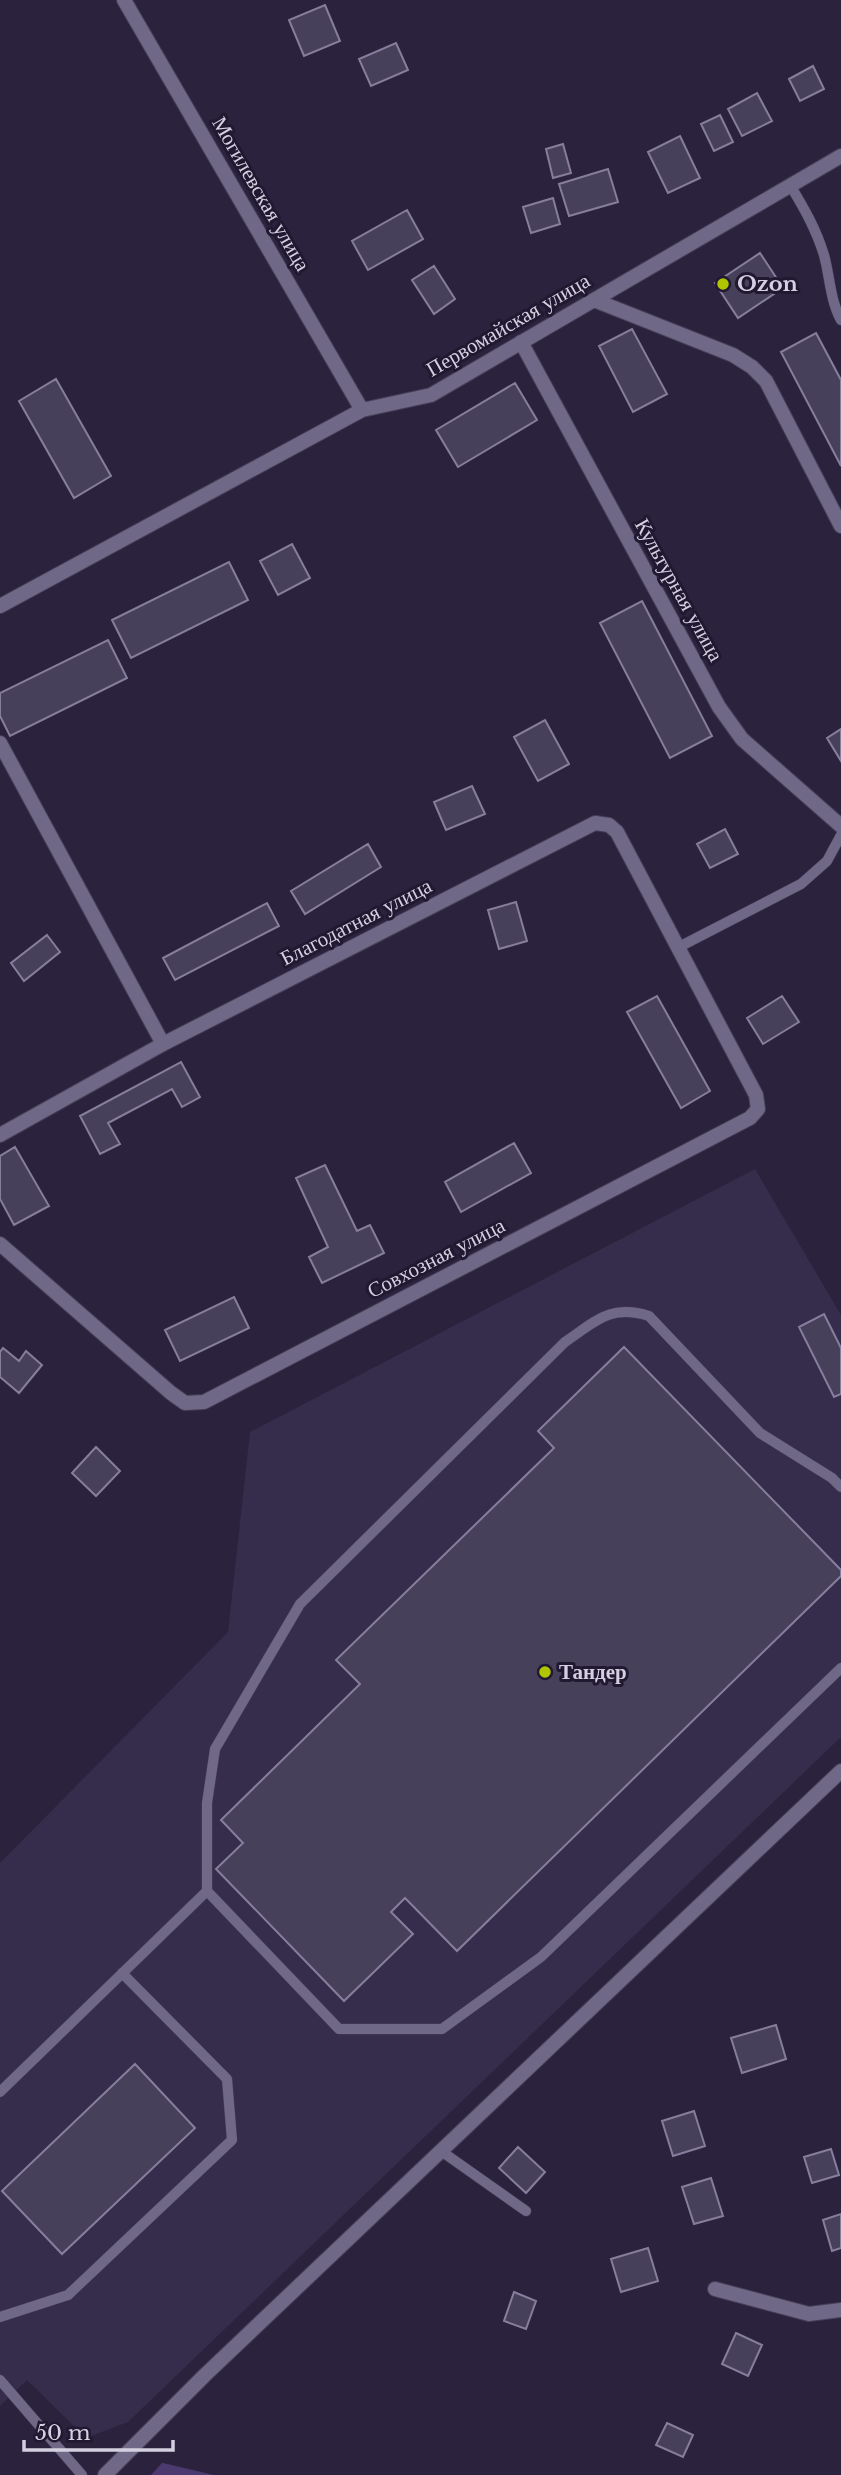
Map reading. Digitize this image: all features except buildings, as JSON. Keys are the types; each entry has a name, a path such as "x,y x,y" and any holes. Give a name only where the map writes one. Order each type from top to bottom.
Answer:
{"street":[{"name":"Могилевская улица","path":"124,0 362,410"},
{"name":"Первомайская улица","path":"0,606 362,410 431,395 841,156"},
{"path":"594,299 733,355 752,367 766,381 841,526"},
{"name":"Культурная улица","path":"521,342 719,707 742,739 841,826"},
{"path":"0,743 163,1044"},
{"name":"Благодатная улица","path":"0,1135 163,1044 595,823 609,825 617,832 677,948"},
{"name":"Совхозная улица","path":"0,1244 171,1393 185,1403 204,1402 750,1118 758,1109 756,1095 677,948"},
{"path":"105,2475 205,2375 841,1771"},
{"path":"715,2289 809,2314 841,2310"}],"lane":[{"path":"790,185 813,223 825,258 835,308 841,320"},
{"path":"677,948 801,884 827,861 841,835"},
{"path":"841,1488 832,1478 760,1433 649,1316 629,1310 606,1315 565,1342 300,1604 215,1749 207,1803 207,1891 339,2029 442,2029 541,1958 841,1668"},
{"path":"0,2091 207,1891"},
{"path":"0,2317 68,2295 232,2140 227,2079 122,1973"},
{"path":"441,2151 526,2211"},
{"path":"0,2380 82,2475"}],"shaded area":[{"path":"755,1169 841,1315 841,1737 128,2422 86,2438 27,2380 0,2406 0,1863 228,1632 250,1432"},
{"path":"163,2463 214,2475 151,2475"}],"place":[{"name":"Ozon","path":"723,284"},
{"name":"Тандер","path":"545,1672"}]}
